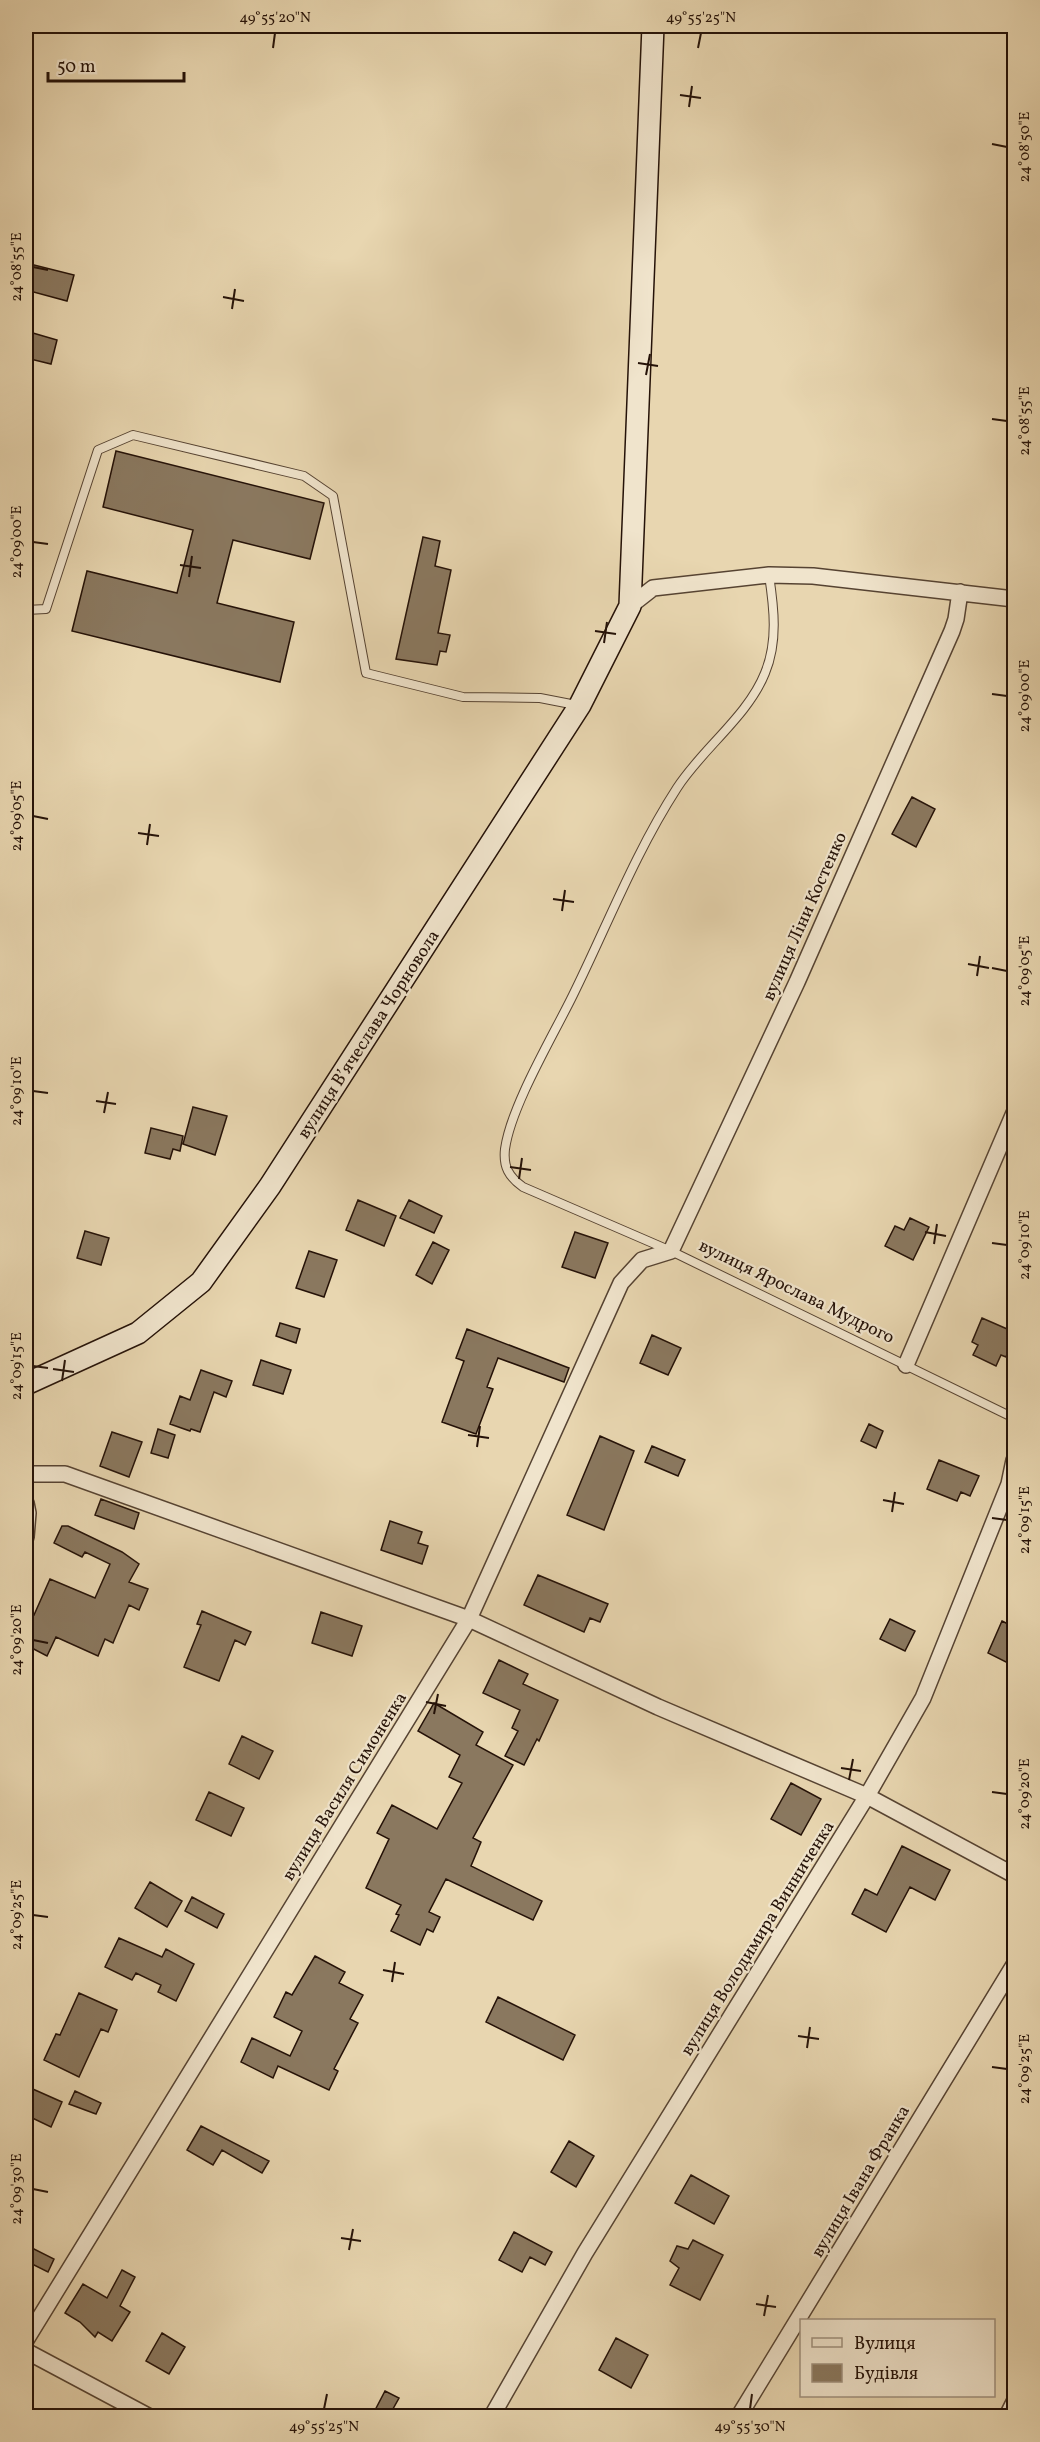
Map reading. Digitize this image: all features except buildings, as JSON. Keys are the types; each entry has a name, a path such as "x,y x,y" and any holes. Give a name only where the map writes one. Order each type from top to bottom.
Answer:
{"street":[{"path":"630,606 653,26"},
{"path":"630,606 653,588 770,575 813,576 1014,599"},
{"name":"вулиця Ліни Костенко","path":"671,1251 797,982 952,631 960,592"},
{"name":"вулиця Вʼячеслава Чорновола","path":"26,1384 138,1333 201,1282 270,1186 580,705 630,606"},
{"name":"вулиця Ярослава Мудрого","path":"906,1365 1014,1113"},
{"name":"вулиця Василя Симоненка","path":"26,2340 469,1619 621,1283 642,1260 671,1251"},
{"name":"вулиця Володимира Винниченка","path":"492,2416 585,2253 867,1796 923,1698 1009,1484 1014,1460"},
{"path":"26,1474 65,1474 469,1619 658,1707 867,1796 1014,1875"},
{"path":"26,1503 28,1513 26,1537"},
{"name":"вулиця Івана Франка","path":"739,2416 1014,1965"},
{"path":"26,2351 148,2416"},
{"path":"1007,2416 1014,2402"}],"lane":[{"path":"26,610 46,609 98,450 133,435 304,476 333,496 366,673 463,696 540,698 580,705"},
{"name":"вулиця Ярослава Мудрого","path":"770,575 773,640 765,673 744,708 693,765 652,830 523,1098 505,1148 505,1165 511,1178 523,1187 671,1251 1014,1418"}]}
